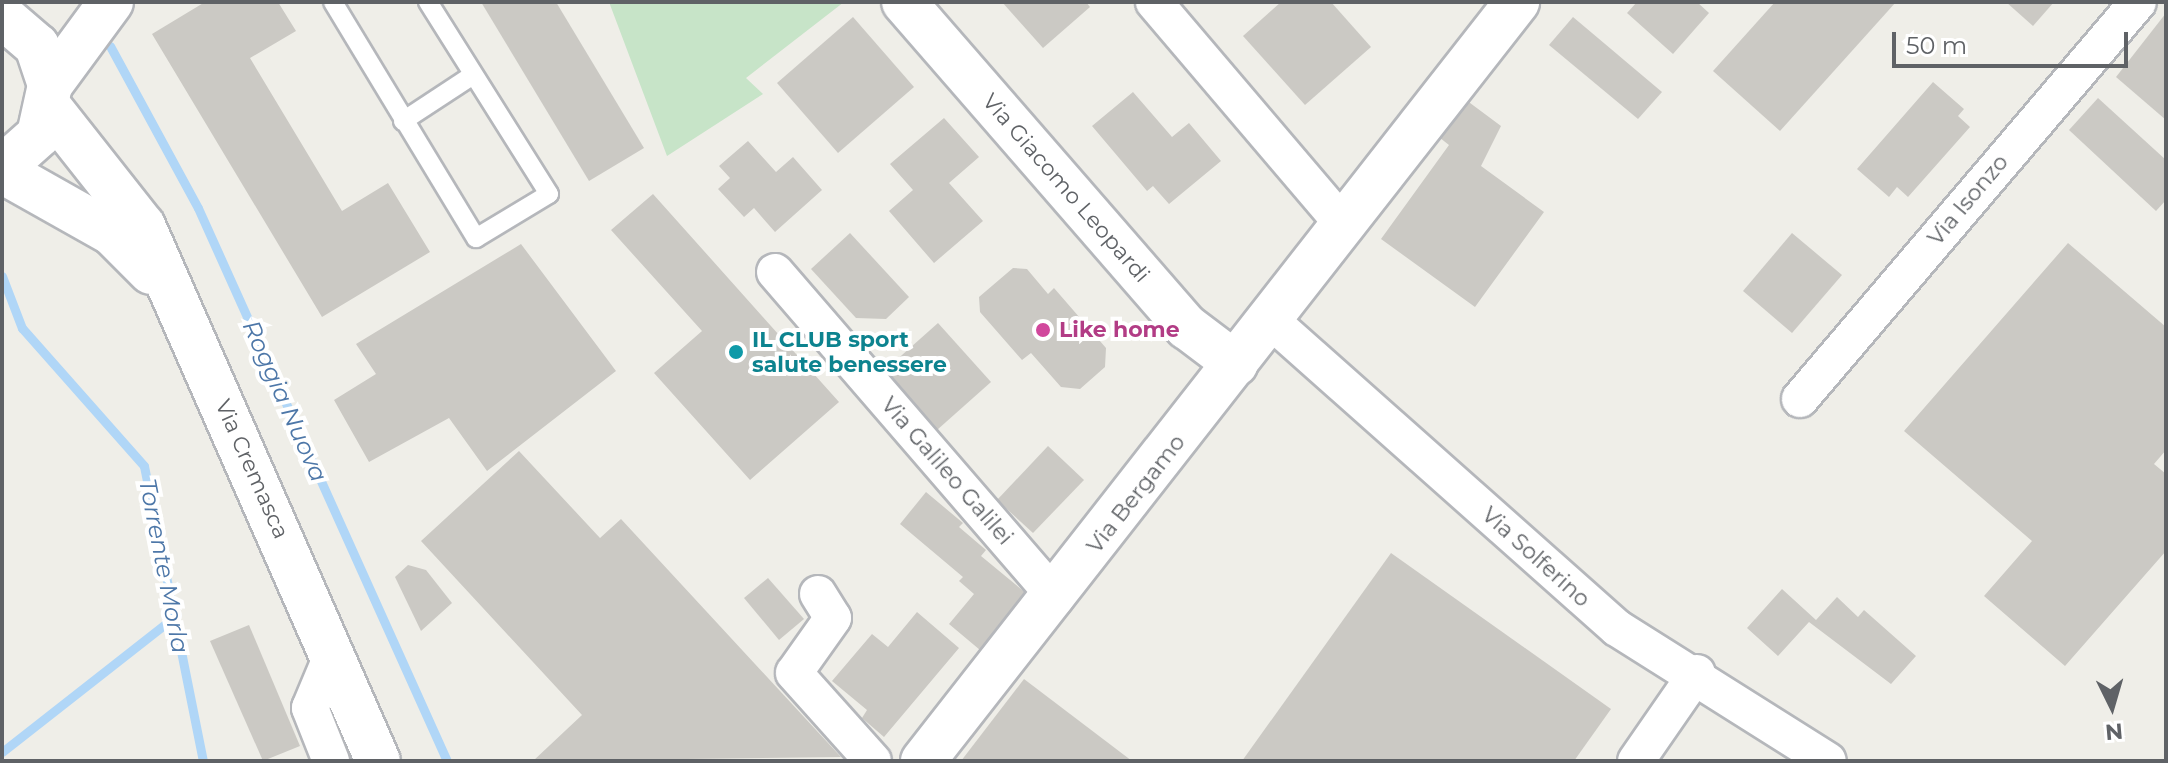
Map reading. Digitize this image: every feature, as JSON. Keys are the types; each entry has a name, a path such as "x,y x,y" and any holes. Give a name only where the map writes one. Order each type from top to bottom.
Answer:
{"street":[{"name":"Via Giacomo Leopardi","path":"904,2 1187,327 1236,364"},
{"path":"1154,2 1342,223"},
{"name":"Via Bergamo","path":"923,761 1056,597 1342,223 1517,2"},
{"name":"Via Isonzo","path":"1800,399 2138,2"},
{"path":"28,47 108,5"},
{"name":"Via Cremasca","path":"28,47 28,150 2,169 112,233 167,288"},
{"name":"Via Cremasca","path":"28,47 143,226 167,288 333,653 378,761"},
{"name":"Via Galileo Galilei","path":"775,272 1056,597"},
{"name":"Via Solferino","path":"1269,319 1617,628 1697,673 1828,761"},
{"path":"818,594 833,618 794,673 873,761"},
{"path":"331,761 310,708 333,653"},
{"path":"1636,761 1697,673"}],"lane":[{"path":"333,2 476,238 549,194 428,2"},
{"path":"403,121 473,75"}],"green space":[{"path":"609,2 844,2 746,78 763,94 667,156"}],"building":[{"path":"205,2 278,2 296,31 250,58 342,211 388,183 430,252 322,317 152,34"},
{"path":"481,2 556,2 644,148 589,181"},
{"path":"1002,2 1086,2 1090,7 1043,48"},
{"path":"1281,2 1331,2 1371,47 1305,105 1243,36"},
{"path":"1637,2 1697,2 1709,13 1673,54 1627,13"},
{"path":"1775,2 1896,2 1780,131 1713,71"},
{"path":"2006,2 2054,2 2033,26"},
{"path":"2166,13 2166,120 2116,77"},
{"path":"853,17 914,87 838,153 777,83"},
{"path":"1573,17 1662,92 1638,119 1549,45"},
{"path":"1933,82 1964,109 1958,116 1970,127 1908,197 1897,187 1889,197 1857,169"},
{"path":"1133,92 1172,137 1189,123 1221,161 1169,204 1153,186 1147,191 1092,126"},
{"path":"1462,97 1501,126 1481,166 1544,212 1475,307 1381,239 1449,145 1435,134"},
{"path":"2098,98 2166,160 2166,200 2156,211 2069,130"},
{"path":"944,118 979,157 949,183 983,221 934,263 889,211 913,190 890,164"},
{"path":"748,141 776,172 793,157 822,190 775,232 754,208 744,217 718,189 730,178 719,166"},
{"name":"IL CLUB sport salute benessere","path":"653,194 839,402 750,480 654,373 702,331 611,230"},
{"path":"850,233 909,297 886,319 856,318 811,269"},
{"path":"1792,233 1842,275 1792,333 1743,291"},
{"path":"2068,243 2166,327 2166,450 2154,464 2166,474 2166,551 2065,666 1984,596 2032,541 1904,431"},
{"path":"521,244 616,371 487,471 449,418 369,462 334,400 376,374 356,344"},
{"name":"Like home","path":"1013,268 1027,269 1048,294 1054,288 1106,348 1105,367 1080,389 1061,387 1031,353 1022,360 980,312 979,297"},
{"path":"938,323 991,382 937,430 884,371"},
{"path":"1048,446 1084,480 1033,533 997,500"},
{"path":"519,451 600,538 621,519 841,757 533,761 582,715 421,541"},
{"path":"926,492 963,523 959,527 986,550 981,556 1027,594 980,650 949,624 974,594 959,581 963,577 900,524"},
{"path":"1391,553 1611,709 1574,761 1242,761"},
{"path":"408,565 426,570 452,603 421,631 395,577"},
{"path":"768,578 804,619 779,640 744,598"},
{"path":"1782,589 1816,620 1837,597 1858,617 1864,610 1916,656 1891,684 1809,622 1778,656 1747,628"},
{"path":"917,612 959,648 884,737 862,718 867,710 832,681 872,634 888,647"},
{"path":"249,625 300,746 263,761 210,641"},
{"path":"1024,679 1132,761 961,761"}],"waterway":[{"name":"Roggia Nuova","path":"110,46 198,208 447,761"},
{"name":"Torrente Morla","path":"2,276 22,328 144,466 203,761"},
{"path":"2,752 177,615"}],"place":[{"name":"Like home","path":"1043,330"},
{"name":"IL CLUB sport salute benessere","path":"736,352"}]}
